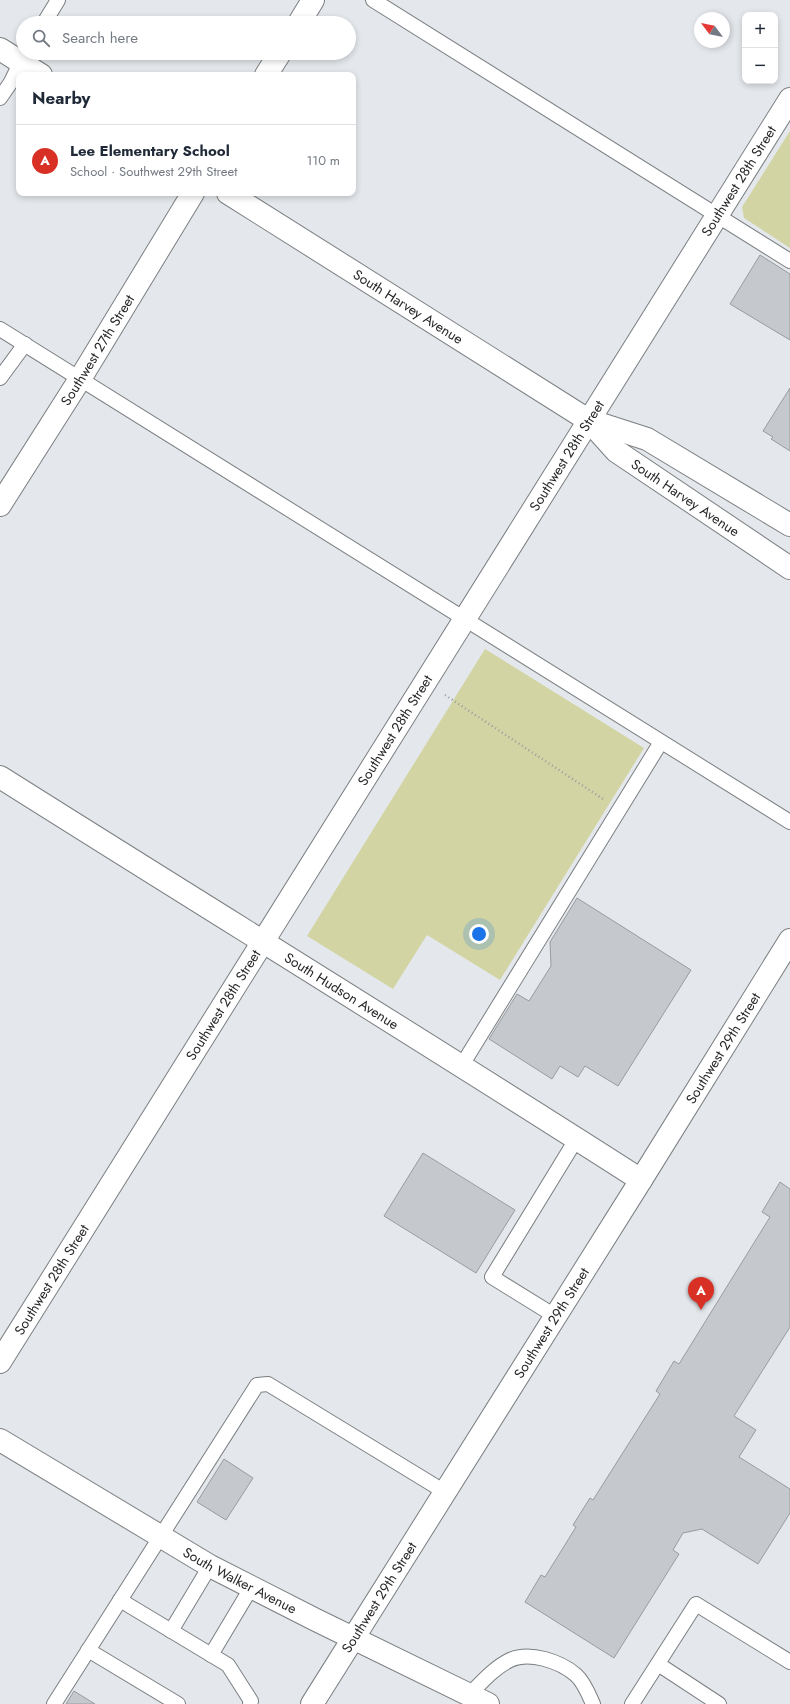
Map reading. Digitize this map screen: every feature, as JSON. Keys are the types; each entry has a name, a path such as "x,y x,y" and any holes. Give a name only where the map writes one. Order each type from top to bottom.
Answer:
{"street":[{"path":"303,16 313,0"},
{"path":"0,49 16,55"},
{"path":"26,60 38,72"},
{"path":"268,72 276,60"},
{"name":"Southwest 28th Street","path":"2,1353 263,943 464,618 790,99"},
{"name":"Southwest 27th Street","path":"3,493 80,378 191,196"},
{"name":"South Harvey Avenue","path":"233,196 588,420 647,439 790,525"},
{"name":"South Harvey Avenue","path":"588,420 616,451 790,568"},
{"name":"South Hudson Avenue","path":"0,777 263,943 462,1065 642,1180"},
{"name":"Southwest 29th Street","path":"312,1704 642,1180 790,940"},
{"name":"South Walker Avenue","path":"0,1440 210,1566 251,1588 479,1699"}],"lane":[{"path":"48,16 58,0"},
{"path":"374,0 790,260"},
{"path":"0,98 11,82 22,60"},
{"path":"0,329 790,822"},
{"path":"0,378 25,344"},
{"path":"462,1065 661,742"},
{"path":"555,1316 492,1277 577,1138"},
{"path":"54,1704 257,1385 268,1384 445,1492"},
{"path":"171,1631 210,1566"},
{"path":"211,1655 251,1588"},
{"path":"120,1600 228,1665 251,1702 250,1704"},
{"path":"632,1704 696,1604 790,1662"},
{"path":"88,1650 178,1704"},
{"path":"479,1699 500,1666 511,1660 530,1656 551,1661 576,1675 593,1704"},
{"path":"658,1664 719,1704"}],"path":[{"path":"425,681 619,810"}],"green space":[{"path":"790,131 790,248 744,218 742,207"},
{"path":"485,649 644,748 500,980 427,935 393,989 307,936"}],"building":[{"path":"760,255 790,274 790,340 730,304"},
{"path":"790,388 790,451 771,439 773,437 763,431"},
{"path":"577,898 691,970 618,1086 585,1066 578,1077 560,1066 552,1079 489,1039 517,994 529,1001 551,966 550,942"},
{"path":"423,1153 515,1210 476,1273 384,1216"},
{"path":"780,1182 790,1189 790,1327 734,1416 756,1430 739,1457 790,1489 790,1513 758,1564 702,1529 683,1533 673,1550 679,1554 614,1658 525,1602 541,1575 545,1577 576,1527 573,1525 590,1498 593,1500 660,1394 656,1391 674,1361 679,1364 770,1217 762,1212"},
{"path":"224,1459 253,1478 226,1520 197,1502"},
{"path":"74,1691 95,1704 66,1704"}],"place":[{"name":"Lee Elementary School","path":"701,1310"}]}
